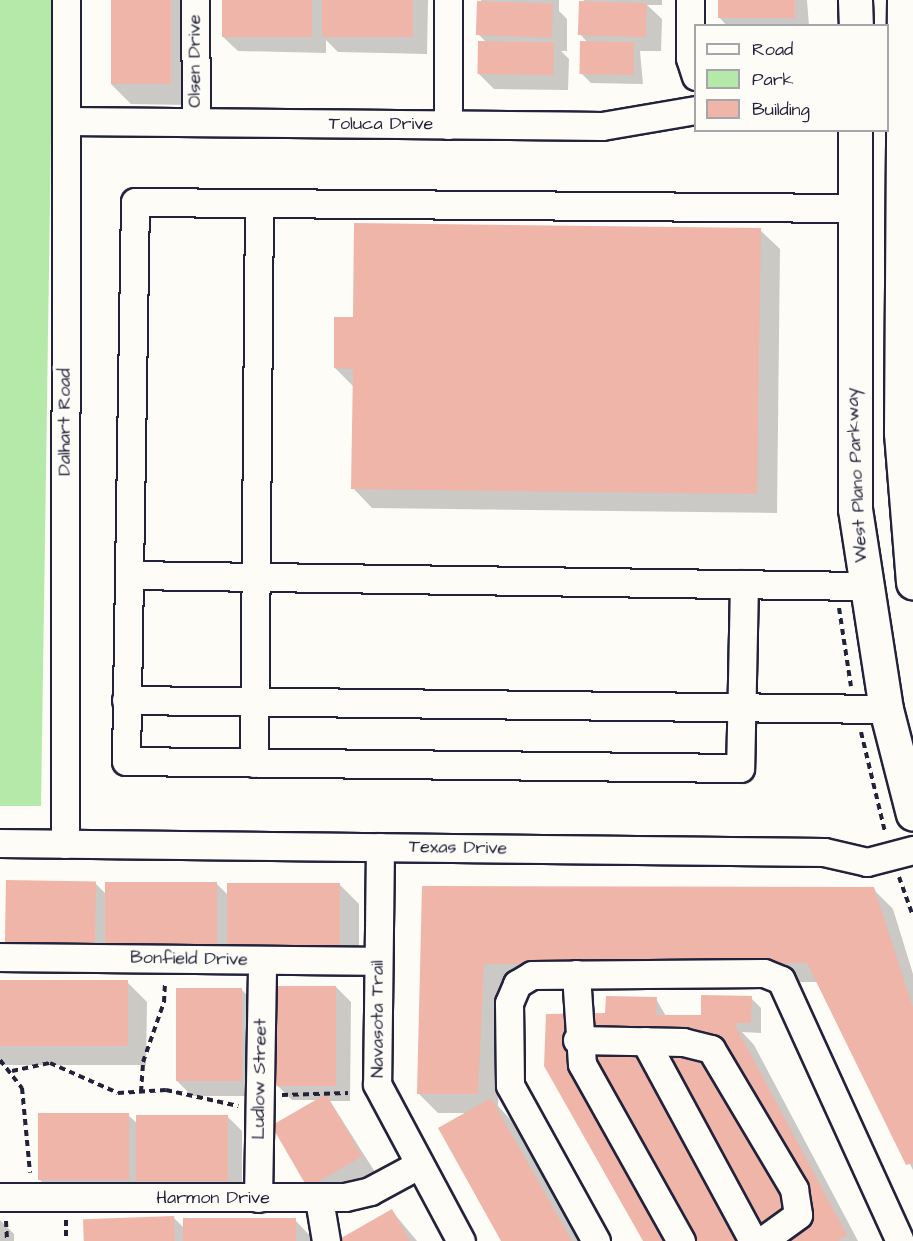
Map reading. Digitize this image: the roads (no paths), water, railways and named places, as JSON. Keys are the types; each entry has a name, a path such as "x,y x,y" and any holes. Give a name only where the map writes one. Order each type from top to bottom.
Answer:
{"main road":[{"path":"855,0 855,24"},
{"path":"850,593 913,580 907,441 901,95 904,0"},
{"name":"West Plano Parkway","path":"855,132 850,593 886,711 913,814"}],"street":[{"name":"Dalhart Road","path":"65,844 66,0"},
{"name":"Olsen Drive","path":"195,0 196,123"},
{"path":"448,0 448,125"},
{"path":"690,0 690,58 694,69"},
{"name":"Toluca Drive","path":"66,121 602,126 694,110"},
{"path":"744,584 740,768 126,761 135,202 854,208"},
{"path":"254,763 259,203"},
{"path":"129,575 744,584 850,593"},
{"path":"126,700 741,707 886,711"},
{"name":"Texas Drive","path":"0,843 824,852 867,862 913,850"},
{"name":"Navasota Trail","path":"380,847 377,1084 418,1165 461,1241"},
{"name":"Bonfield Drive","path":"0,957 378,961"},
{"name":"Ludlow Street","path":"258,1198 262,960"},
{"path":"596,1241 509,1079 509,1003 517,984 532,975 764,973 781,980 903,1240"},
{"path":"576,974 577,1040 591,1088 681,1241"},
{"path":"577,1040 699,1044 721,1060 798,1201 791,1224 762,1241"},
{"path":"645,1041 753,1241"},
{"name":"Harmon Drive","path":"0,1197 319,1199 362,1194 418,1165"},
{"path":"319,1199 326,1241"},
{"path":"903,1240 913,1214"}]}
